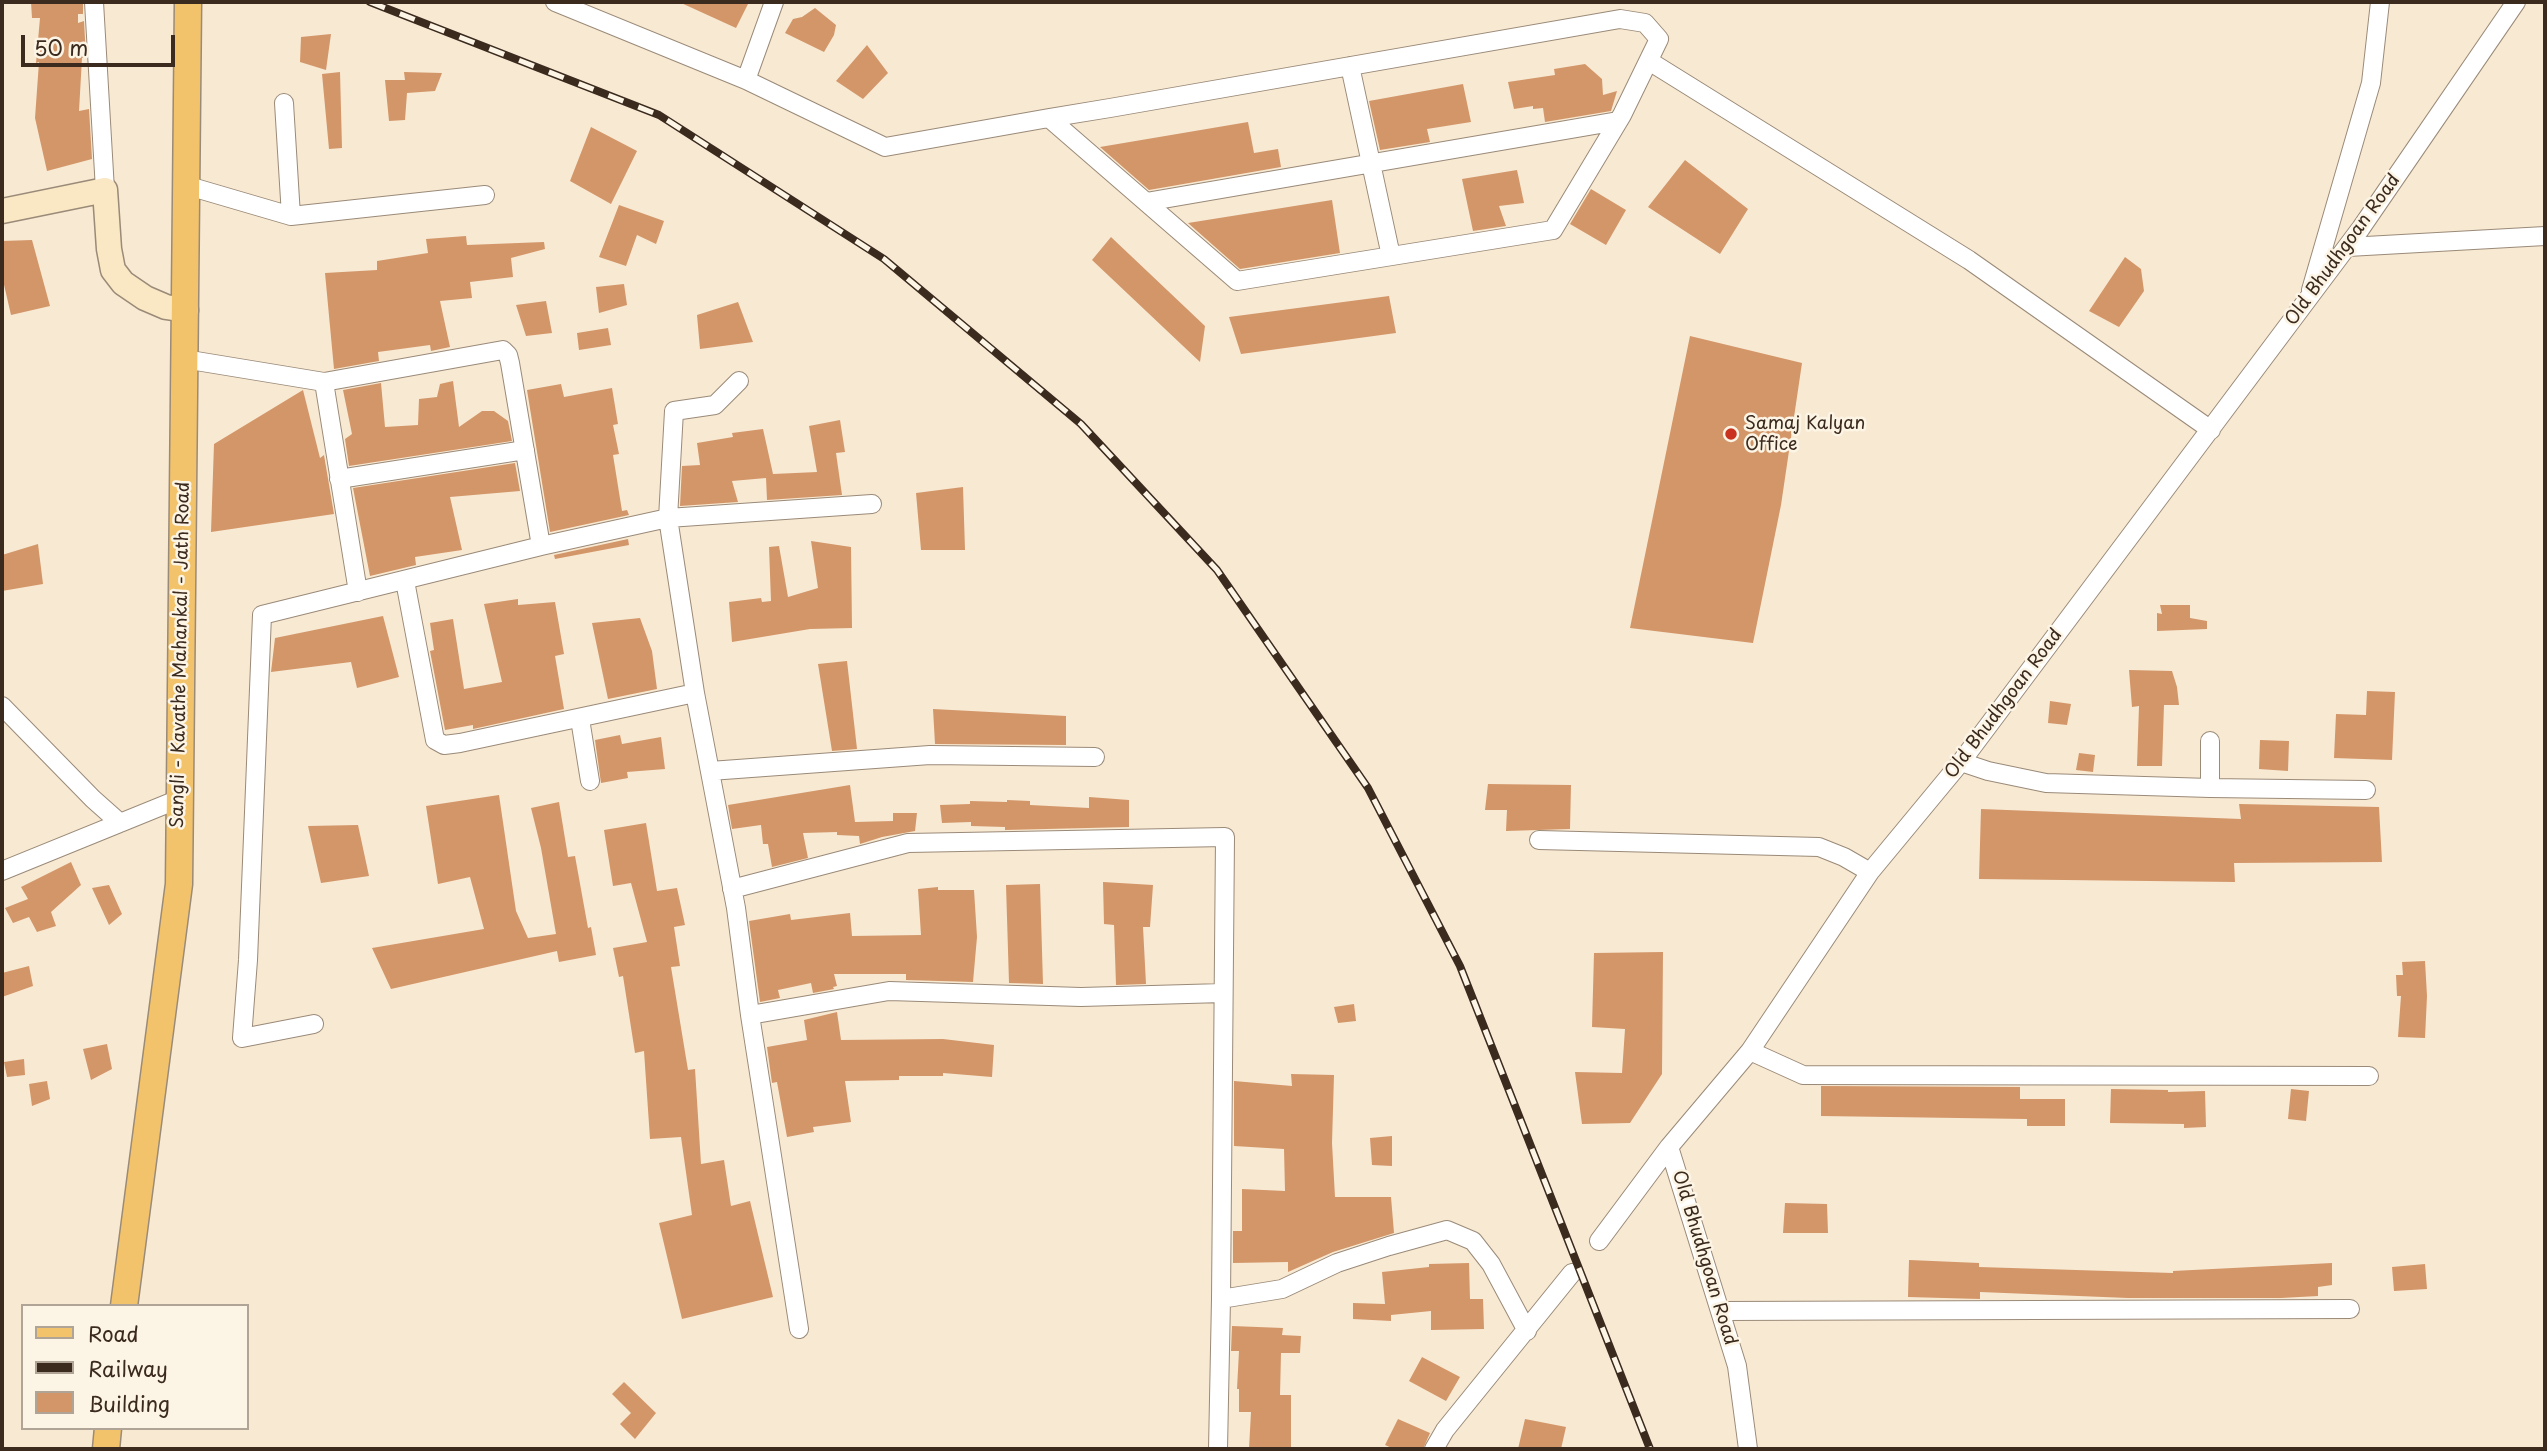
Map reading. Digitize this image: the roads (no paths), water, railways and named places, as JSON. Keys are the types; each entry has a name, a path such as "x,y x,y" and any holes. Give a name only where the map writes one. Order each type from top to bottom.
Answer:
{"main road":[{"name":"Sangli - Kavathe Mahankal - Jath Road","path":"124,1304 178,884 188,2"},
{"path":"106,1449 108,1430"}],"street":[{"path":"94,2 109,249 113,270 123,283 145,298 166,307 186,310"},
{"path":"555,2 746,80 886,146 1620,19 1645,23 1659,40 1618,121 1553,230 1237,281 1049,118"},
{"path":"746,80 774,2"},
{"path":"2308,300 2371,83 2380,2"},
{"name":"Old Bhudhgoan Road","path":"1748,1449 1742,1388 1722,1311 1669,1147 1750,1051 1870,872 1961,762 2348,247 2509,4"},
{"path":"1649,61 1969,260 2211,429"},
{"path":"1350,66 1391,256"},
{"path":"284,103 291,216"},
{"path":"1146,202 1618,121"},
{"path":"186,185 291,216 485,195"},
{"path":"2,211 105,190"},
{"path":"2348,247 2545,236"},
{"path":"184,359 324,382 503,349 510,363 541,546"},
{"path":"324,382 358,592"},
{"path":"739,382 715,405 674,411 668,518 695,693 732,889 799,1329"},
{"path":"338,479 525,450"},
{"path":"314,1024 242,1038 248,960 262,615 541,546 668,518 872,504"},
{"path":"405,581 435,740 443,745 580,719 695,693"},
{"path":"2,706 120,823"},
{"path":"580,719 590,781"},
{"path":"2210,741 2210,789"},
{"path":"710,771 930,755 1094,757"},
{"path":"1961,762 1987,771 2046,783 2210,789 2366,790"},
{"path":"2,871 179,799"},
{"path":"732,889 908,844 1224,837 1218,1449"},
{"path":"1539,840 1819,847 1870,872"},
{"path":"750,1015 889,990 1081,997 1223,993"},
{"path":"1750,1051 1802,1075 2369,1076"},
{"path":"1599,1241 1669,1147"},
{"path":"1221,1299 1282,1289 1337,1264 1389,1245 1447,1230 1473,1241 1491,1264 1527,1331"},
{"path":"1434,1449 1445,1430 1572,1273"},
{"path":"1722,1311 2350,1309"}],"railway":[{"path":"370,2 659,115 884,259 1081,424 1217,570 1368,788 1460,966 1650,1449"}],"place":[{"name":"Samaj Kalyan Office","path":"1731,434"}]}
